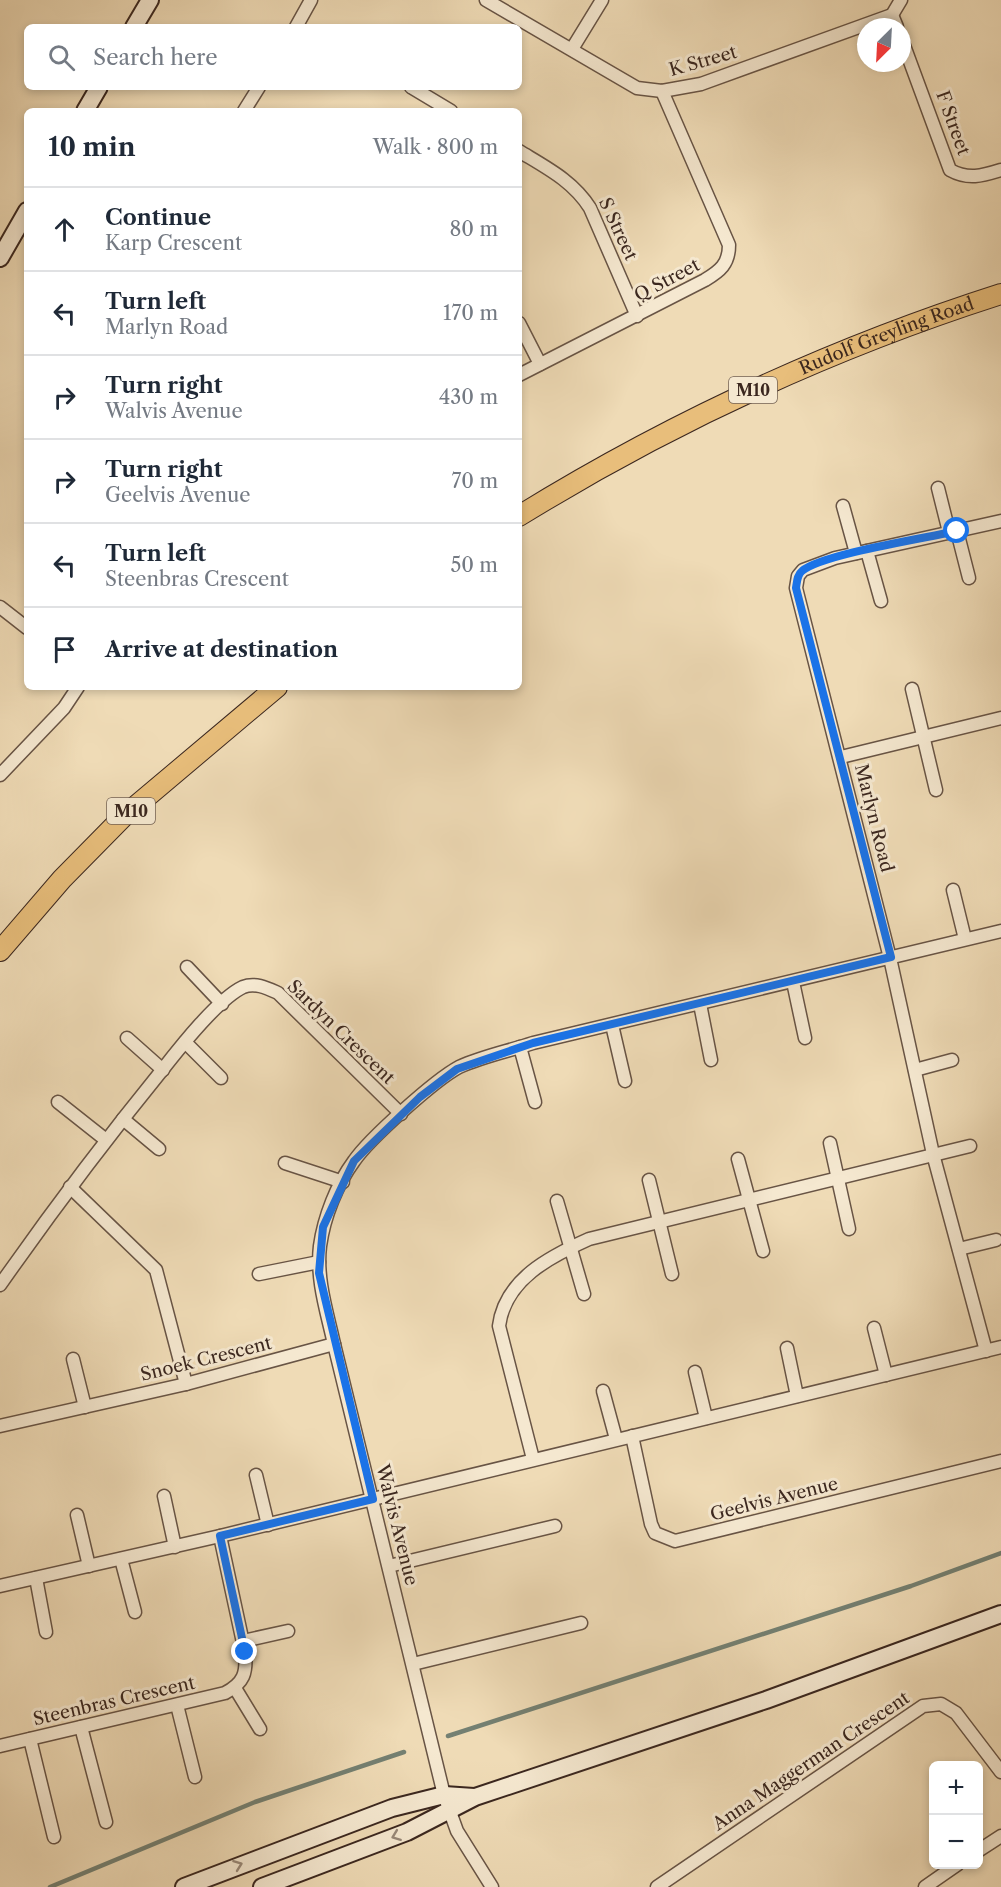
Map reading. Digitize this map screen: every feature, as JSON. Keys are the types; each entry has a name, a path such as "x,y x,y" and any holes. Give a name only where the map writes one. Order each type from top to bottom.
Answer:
{"main road":[{"name":"Rudolf Greyling Road","path":"522,514 596,468 704,412 787,374 954,309 1001,294"},
{"name":"M10","path":"0,951 62,879 124,816 273,690"}],"street":[{"path":"136,24 150,0"},
{"path":"302,24 311,0"},
{"name":"K Street","path":"486,0 637,88 662,91 701,84 857,33"},
{"path":"572,49 602,0"},
{"name":"K Street","path":"896,18 901,0"},
{"name":"F Street","path":"911,64 951,170 968,177 982,176 1001,170"},
{"path":"87,108 97,90"},
{"path":"246,108 257,90"},
{"path":"416,90 446,108"},
{"name":"Q Street","path":"522,373 638,316 719,272 729,256 729,245 662,91"},
{"name":"S Street","path":"522,154 570,183 581,194 590,208 638,316"},
{"path":"0,258 24,216"},
{"path":"522,329 540,364"},
{"path":"938,488 969,578"},
{"path":"843,506 881,602"},
{"path":"861,552 1001,521"},
{"name":"Marlyn Road","path":"861,552 803,570 798,576 796,588 891,957 933,1154 986,1351"},
{"path":"0,607 24,626"},
{"path":"912,689 936,790"},
{"path":"0,775 64,708 76,690"},
{"path":"841,757 1001,718"},
{"path":"953,890 965,939"},
{"name":"Walvis Avenue","path":"447,1803 334,1344 319,1273 323,1227 354,1161 401,1114 457,1069 520,1047 1001,930"},
{"path":"187,967 222,1004"},
{"path":"793,982 805,1038"},
{"name":"Sardyn Crescent","path":"0,1285 70,1187 185,1042 222,1004 245,986 259,985 278,993 401,1114"},
{"path":"700,1004 711,1060"},
{"path":"612,1025 625,1081"},
{"path":"127,1038 163,1070"},
{"path":"185,1042 221,1078"},
{"path":"520,1047 535,1102"},
{"path":"915,1070 952,1060"},
{"path":"58,1102 106,1140"},
{"path":"123,1119 159,1149"},
{"path":"830,1143 849,1228"},
{"path":"533,1459 499,1326 501,1311 508,1298 537,1266 589,1239 970,1146"},
{"path":"738,1159 763,1251"},
{"path":"285,1163 343,1182"},
{"path":"649,1180 672,1274"},
{"path":"70,1187 156,1270 186,1384"},
{"path":"557,1201 584,1294"},
{"path":"959,1249 996,1240"},
{"path":"259,1274 320,1262"},
{"path":"874,1328 886,1375"},
{"name":"Snoek Crescent","path":"0,1426 186,1384 334,1344"},
{"path":"0,1586 268,1525 1001,1347"},
{"path":"787,1348 797,1396"},
{"path":"73,1359 85,1407"},
{"path":"695,1372 706,1418"},
{"path":"603,1391 616,1439"},
{"name":"Geelvis Avenue","path":"632,1436 651,1524 656,1533 675,1541 1001,1461"},
{"path":"256,1475 268,1525"},
{"path":"164,1496 175,1547"},
{"path":"77,1515 89,1566"},
{"path":"389,1566 555,1526"},
{"path":"220,1536 243,1641 246,1667 243,1680 235,1688 260,1729"},
{"path":"121,1559 135,1612"},
{"path":"36,1578 46,1632"},
{"path":"184,1887 392,1808 447,1803 475,1797 766,1700 1001,1614"},
{"path":"412,1664 581,1623"},
{"path":"243,1641 288,1631"},
{"name":"Steenbras Crescent","path":"0,1746 177,1705 225,1693 235,1688"},
{"name":"Anna Maggerman Crescent","path":"657,1887 923,1706 941,1704 956,1713 1001,1773"},
{"path":"177,1705 195,1777"},
{"path":"81,1727 106,1822"},
{"path":"30,1739 54,1837"},
{"path":"262,1887 407,1832 447,1803"},
{"path":"447,1803 457,1831 492,1887"},
{"path":"983,1848 1001,1836"},
{"path":"925,1887 951,1869"}],"waterway":[{"path":"448,1736 911,1586 1001,1553"},
{"path":"50,1887 255,1802 404,1752"}],"route":[{"path":"245,1652 220,1536 373,1499 334,1344 319,1273 323,1227 336,1194 354,1161 436,1083 475,1060 533,1043 891,957 796,588 798,576 803,570 835,558 957,531"}]}
